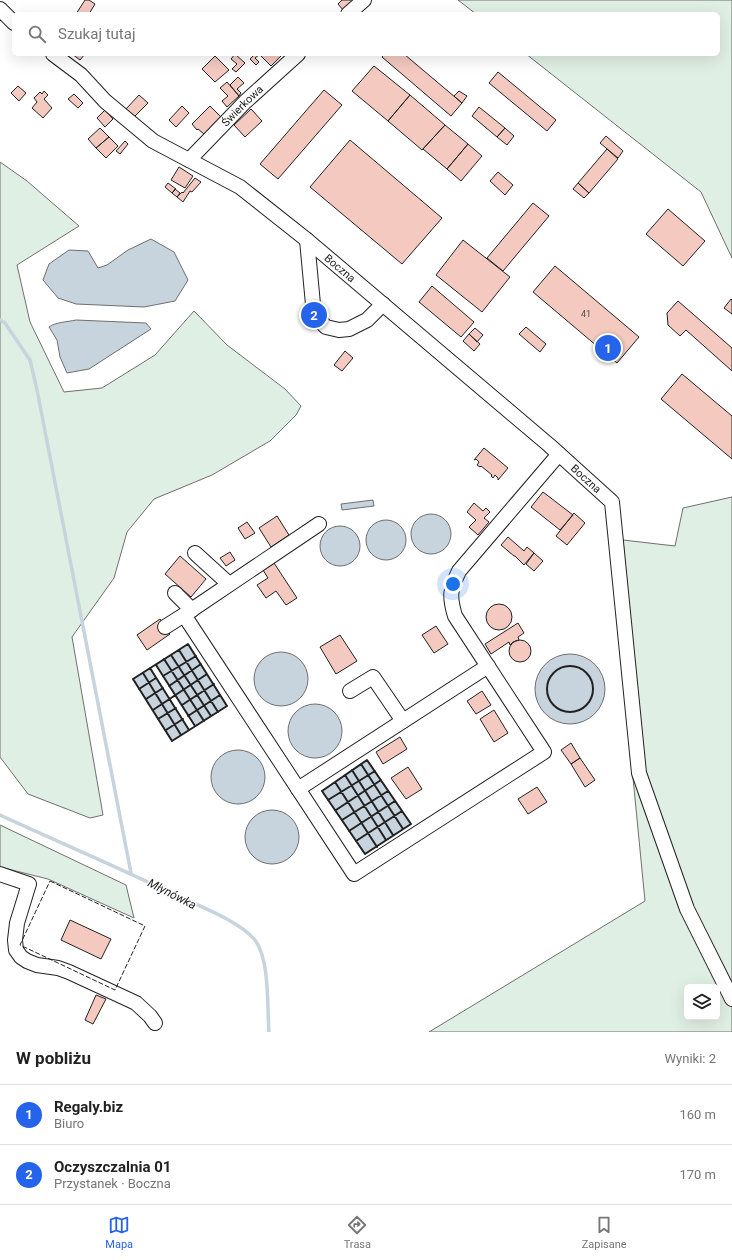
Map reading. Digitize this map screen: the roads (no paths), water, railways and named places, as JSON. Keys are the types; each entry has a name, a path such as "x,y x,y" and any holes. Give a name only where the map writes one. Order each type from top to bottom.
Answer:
{"street":[{"path":"350,12 364,0"},
{"path":"0,9 12,21"},
{"name":"Boczna","path":"57,56 81,75 105,101 153,141 240,187 307,240 559,454 612,502 639,773 687,909 732,999"},
{"name":"Świerkowa","path":"189,160 245,102 296,56"},
{"path":"307,240 314,315 326,327 339,330 349,329 367,320 383,304"},
{"path":"175,593 298,789 354,874 544,752 455,616 451,602 452,586 459,571 559,454"},
{"path":"165,627 319,524"},
{"path":"195,553 230,584"},
{"path":"298,789 488,666"},
{"path":"350,692 373,677 403,721"},
{"path":"0,874 29,884 17,923 15,940 16,950 21,957 27,962 36,965 58,968 69,972 136,1003 155,1023"}],"waterway":[{"path":"0,320 5,323 30,360 131,873"},
{"name":"Młynówka","path":"0,815 211,911 231,921 248,933 255,940 263,959 267,984 269,1032"}],"place":[{"name":"Oczyszczalnia 01","path":"314,315"},
{"name":"Regaly.biz","path":"608,348"}]}
